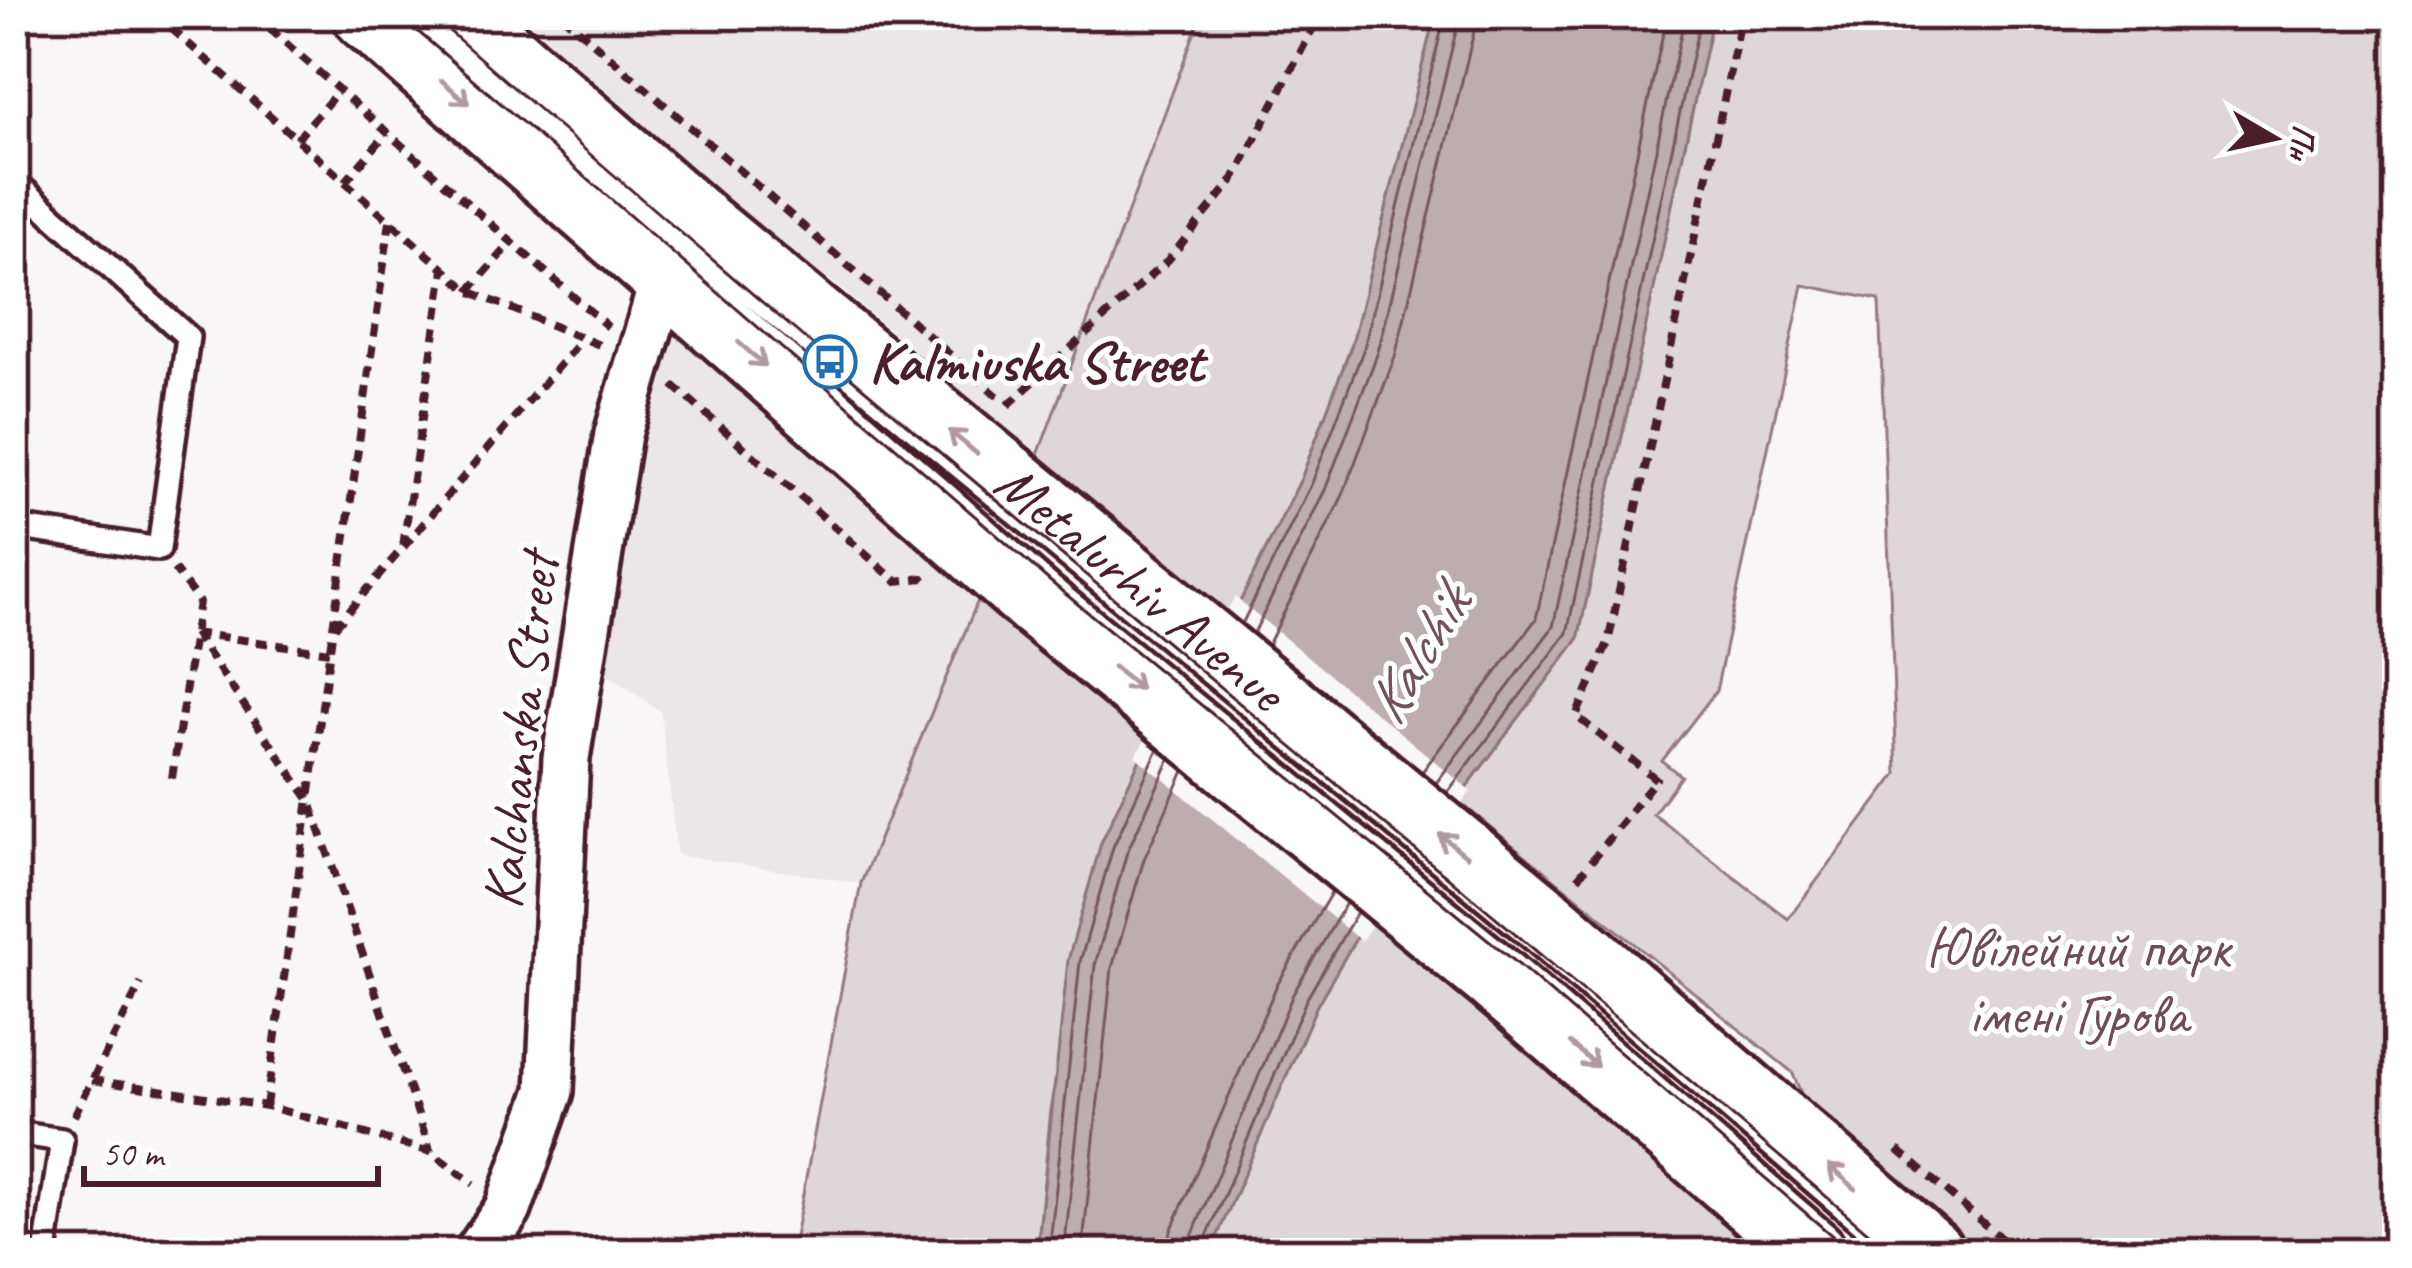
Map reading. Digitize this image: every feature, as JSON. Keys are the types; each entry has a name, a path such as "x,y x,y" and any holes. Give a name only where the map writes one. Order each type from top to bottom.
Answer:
{"main road":[{"name":"Metalurhiv Avenue","path":"367,15 1561,899 1930,1253"},
{"name":"Metalurhiv Avenue","path":"461,15 685,253 1036,604 1496,979 1813,1253"}],"street":[{"name":"Kalchanska Street","path":"478,1253 508,1209 550,1091 566,758 618,434 641,356 685,253"}],"lane":[{"path":"15,182 188,337 159,549 15,526"},
{"path":"15,1133 62,1140 45,1253"}],"path":[{"path":"156,15 469,291 580,341 332,630"},
{"path":"254,15 896,581 923,578"},
{"path":"562,15 1024,418"},
{"path":"1008,405 1169,259 1234,179 1320,15"},
{"path":"1561,899 1656,779 1576,716 1608,643 1742,15"},
{"path":"297,139 339,90"},
{"path":"345,182 387,133"},
{"path":"266,1106 390,221"},
{"path":"469,291 512,242"},
{"path":"403,547 444,269"},
{"path":"172,778 199,602"},
{"path":"194,633 329,652"},
{"path":"92,1080 266,1106 430,1152 309,799 194,633"},
{"path":"62,1140 141,983"}],"shaded area":[{"path":"500,15 1201,15 1038,455 831,280 769,254"},
{"path":"661,319 979,598 861,883 677,855 661,712 590,662"}],"green space":[{"path":"1201,15 1435,15 1352,344 1301,479 1233,616 1038,455"},
{"name":"Ювілейний парк імені Гурова","path":"1713,15 2397,15 2397,1253 1972,1253 1809,1112 1792,1072 1457,800 1578,639","holes":["1803,285 1879,300 1897,774 1788,919 1653,814 1681,776 1662,761 1716,691"]},
{"path":"979,598 1149,740 1101,843 1052,1098 1037,1253 792,1253 861,883"},
{"path":"1367,919 1769,1253 1210,1253 1317,1005"}],"water":[{"name":"Kalchik","path":"1435,15 1713,15 1578,639 1367,919 1317,1005 1210,1253 1037,1253 1068,960 1101,843 1149,740 1233,616 1301,479 1352,344"}],"pier":[{"path":"1235,597 1471,791 1361,941 1135,756"}],"tram line":[{"path":"399,15 1052,583 1512,959 1852,1253"},
{"path":"431,15 793,328 1892,1253"}],"place":[{"name":"Kalmiuska Street","path":"830,362"}]}
